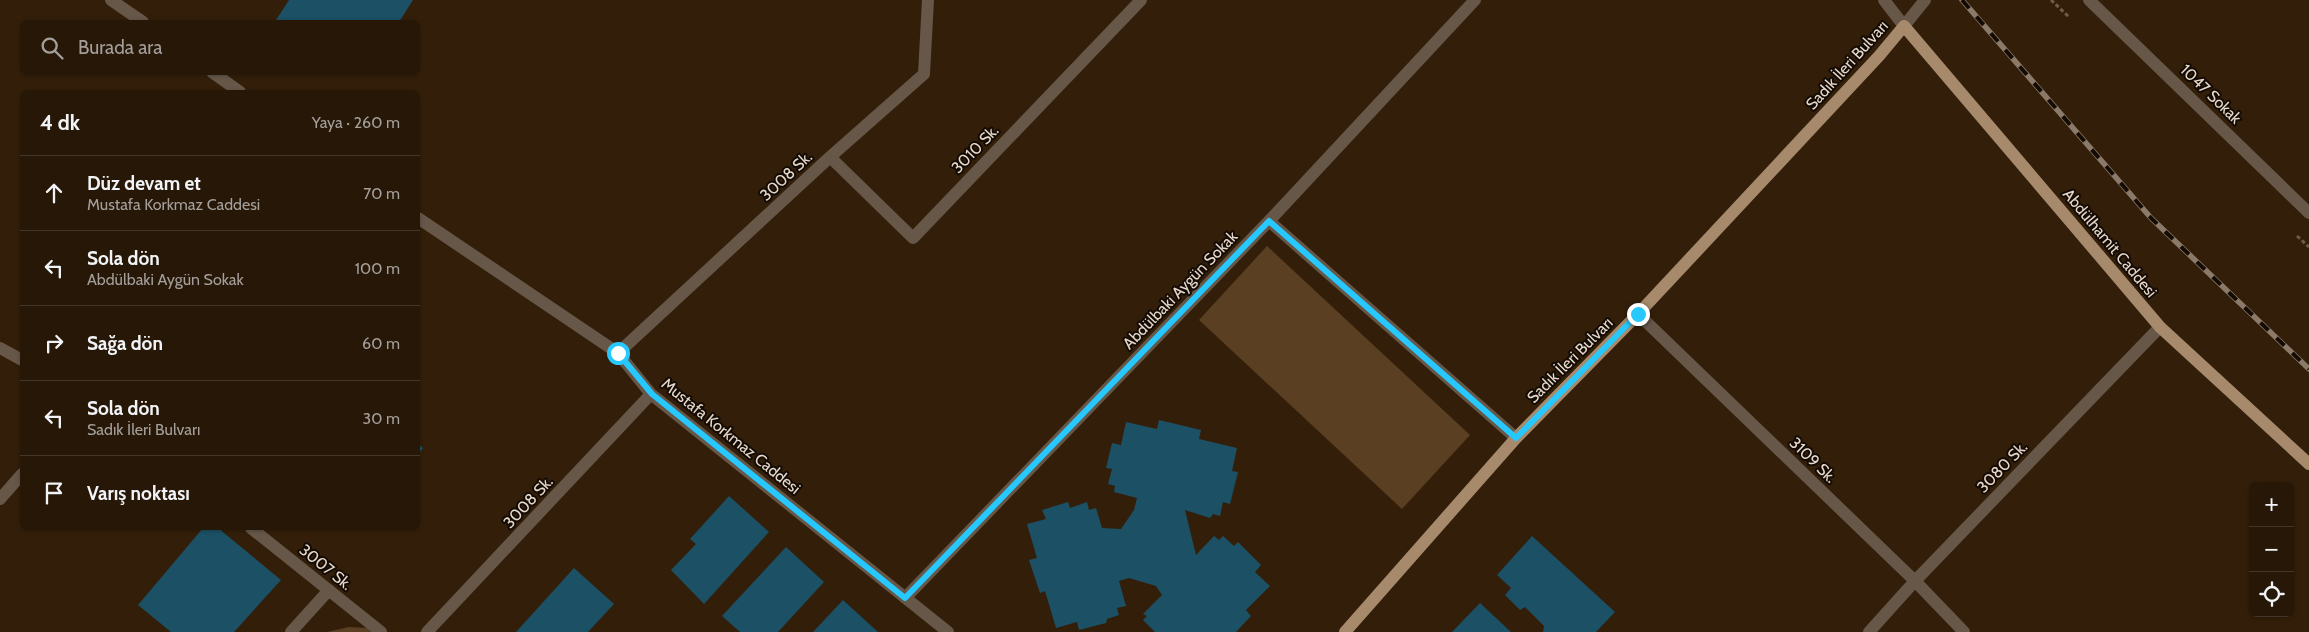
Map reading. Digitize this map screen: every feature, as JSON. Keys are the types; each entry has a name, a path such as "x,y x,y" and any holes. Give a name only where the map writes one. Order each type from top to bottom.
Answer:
{"main road":[{"name":"Sadık İleri Bulvarı","path":"1345,632 1516,438 1638,314 1879,56 1904,26"},
{"name":"Abdülhamit Caddesi","path":"1904,26 2160,327 2309,464"}],"street":[{"path":"111,0 140,20"},
{"name":"3008 Sk.","path":"618,353 830,157 924,74 928,0"},
{"name":"3010 Sk.","path":"830,157 913,238 1140,0"},
{"name":"Abdülbaki Aygün Sokak","path":"905,598 1269,221 1475,0"},
{"path":"1884,0 1904,26 1925,0"},
{"name":"1047 Sokak","path":"2089,0 2309,213"},
{"path":"216,75 237,90"},
{"name":"Mustafa Korkmaz Caddesi","path":"420,219 618,353 652,394 948,632"},
{"path":"1269,221 1516,438"},
{"name":"3109 Sk.","path":"1638,314 1915,581 1964,632"},
{"name":"3080 Sk.","path":"1869,632 1915,581 2160,327"},
{"path":"0,348 20,359"},
{"name":"3008 Sk.","path":"427,632 652,394"},
{"path":"0,498 20,476"},
{"name":"3007 Sk.","path":"254,530 381,632"},
{"path":"291,632 329,590"}],"shaded area":[{"path":"1267,246 1470,435 1402,509 1199,320"},
{"path":"349,627 367,628 371,632 327,632"}],"building":[{"path":"289,0 413,0 400,20 276,20"},
{"path":"1159,420 1201,430 1199,439 1237,448 1232,471 1238,472 1230,504 1223,502 1220,516 1213,514 1210,518 1185,510 1196,555 1214,536 1219,540 1223,536 1234,546 1238,542 1261,565 1255,572 1270,586 1246,610 1251,616 1236,632 1155,632 1143,620 1147,616 1143,614 1162,595 1156,586 1129,578 1119,581 1126,606 1117,608 1119,615 1107,619 1106,623 1079,630 1077,622 1056,628 1045,591 1040,593 1029,560 1037,558 1027,524 1046,519 1042,510 1068,502 1070,508 1087,502 1089,510 1096,508 1102,528 1121,529 1134,510 1137,498 1114,492 1115,486 1108,484 1112,469 1106,468 1112,443 1121,445 1126,422 1157,429"},
{"path":"729,496 769,532 704,604 671,570 696,544 690,539"},
{"path":"201,530 220,530 281,580 234,632 171,632 138,605"},
{"path":"1532,536 1615,612 1596,632 1543,632 1544,626 1525,607 1520,610 1505,595 1511,588 1497,575"},
{"path":"786,547 824,582 778,632 740,632 722,616"},
{"path":"574,568 614,604 588,632 516,632"},
{"path":"843,600 878,632 813,632"},
{"path":"1480,603 1511,632 1452,632"}],"railway":[{"path":"1962,0 2151,218 2309,369"}],"route":[{"path":"618,353 652,394 905,598 1269,221 1516,438 1638,314"}]}
